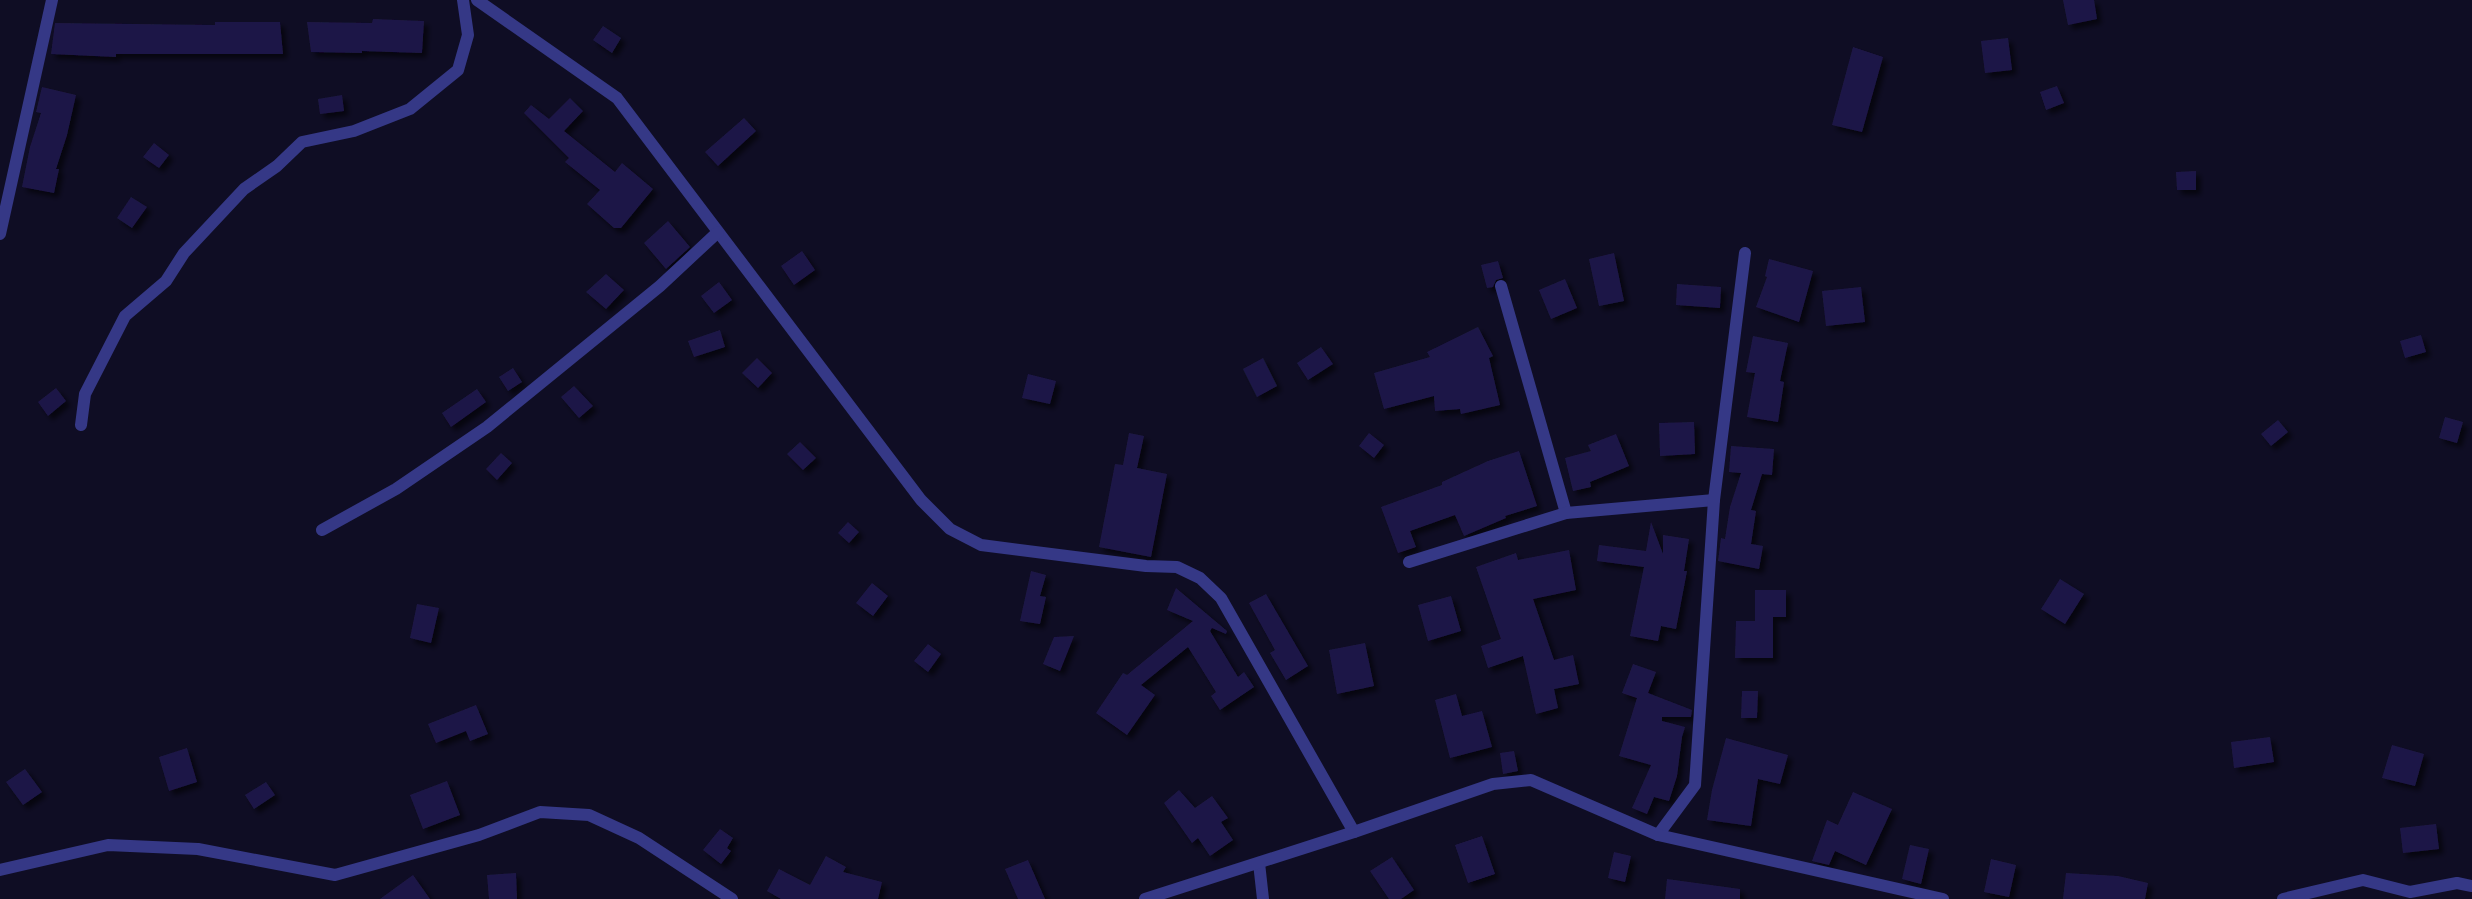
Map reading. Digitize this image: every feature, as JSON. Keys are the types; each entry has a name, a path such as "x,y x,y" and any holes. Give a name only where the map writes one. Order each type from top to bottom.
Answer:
{"street":[{"path":"0,234 52,0"},
{"path":"81,425 85,394 125,316 166,281 184,254 244,189 277,166 302,142 354,132 410,109 458,70 468,35 463,0"},
{"path":"478,0 618,98 921,500 950,529 982,545 1146,566 1177,567 1200,578 1221,598 1354,832"},
{"path":"322,530 396,489 487,427 660,286 718,232"},
{"path":"1658,835 1695,786 1714,500 1745,253"},
{"path":"1501,286 1566,513"},
{"path":"1409,562 1566,513 1714,500"},
{"path":"1144,899 1354,832 1493,784 1531,780 1658,835 1927,898 1943,899"},
{"path":"0,870 108,845 198,849 335,875 479,836 540,812 589,815 639,838 732,899"},
{"path":"1259,863 1263,899"},
{"path":"2283,899 2363,880 2410,892 2457,883 2472,886"}],"building":[{"path":"2063,0 2094,0 2097,19 2068,25"},
{"path":"373,19 424,21 422,53 311,52 307,22 372,23"},
{"path":"215,22 280,22 283,54 116,54 116,57 51,54 55,23 215,25"},
{"path":"603,26 621,38 612,53 593,40"},
{"path":"2008,38 2012,70 1985,73 1981,41"},
{"path":"1853,47 1883,57 1862,132 1832,125"},
{"path":"2057,86 2064,103 2046,110 2040,92"},
{"path":"42,87 76,95 67,135 56,169 59,169 54,193 22,187 30,147 41,113 36,112"},
{"path":"342,95 344,111 320,114 318,99"},
{"path":"570,98 583,111 564,131 615,172 622,163 653,189 621,228 614,228 587,204 600,190 565,162 569,158 524,113 531,105 549,119"},
{"path":"744,118 756,131 718,166 705,152"},
{"path":"154,143 169,155 159,168 143,157"},
{"path":"2196,171 2196,190 2177,190 2176,172"},
{"path":"131,197 147,207 132,228 117,218"},
{"path":"668,221 690,247 666,269 644,243"},
{"path":"802,251 815,270 794,285 781,266"},
{"path":"1614,253 1624,301 1599,306 1589,259"},
{"path":"1769,259 1813,271 1799,322 1756,307 1767,277 1765,276"},
{"path":"1498,261 1503,278 1496,280 1493,287 1487,288 1481,265"},
{"path":"606,274 624,290 606,309 586,292"},
{"path":"1565,279 1577,308 1551,319 1539,290"},
{"path":"719,282 732,300 714,313 701,296"},
{"path":"1677,284 1721,287 1720,308 1676,305"},
{"path":"1861,287 1865,322 1826,326 1822,291"},
{"path":"1478,327 1493,356 1489,358 1500,405 1461,414 1460,409 1435,411 1434,396 1384,409 1374,373 1430,357 1427,352"},
{"path":"720,330 725,347 694,357 688,341"},
{"path":"2421,335 2426,352 2405,358 2400,341"},
{"path":"1753,336 1788,343 1780,381 1784,382 1778,422 1747,417 1755,373 1746,372"},
{"path":"1321,347 1333,364 1308,380 1297,363"},
{"path":"757,358 772,373 758,388 742,373"},
{"path":"1263,358 1277,386 1257,397 1243,369"},
{"path":"513,368 522,382 508,391 499,377"},
{"path":"1028,374 1056,381 1050,404 1022,398"},
{"path":"574,386 593,406 579,418 561,397"},
{"path":"56,388 66,401 48,416 38,402"},
{"path":"477,389 486,402 451,427 442,413"},
{"path":"2445,417 2463,422 2457,443 2439,438"},
{"path":"2278,420 2288,432 2271,446 2261,434"},
{"path":"1694,422 1695,454 1660,456 1659,423"},
{"path":"1129,433 1144,436 1137,468 1167,474 1151,557 1099,547 1115,464 1123,465"},
{"path":"1369,433 1384,445 1374,458 1359,446"},
{"path":"1616,434 1629,466 1590,482 1591,487 1573,491 1565,458 1591,451 1588,445"},
{"path":"800,442 816,458 803,470 787,454"},
{"path":"1731,446 1774,449 1772,475 1762,474 1751,510 1756,511 1751,544 1763,546 1759,569 1718,561 1721,538 1725,539 1730,507 1741,473 1729,472"},
{"path":"1519,451 1537,506 1505,516 1506,518 1464,536 1455,515 1410,531 1416,547 1398,553 1381,507 1442,485 1442,482 1488,461"},
{"path":"501,453 512,463 497,480 486,469"},
{"path":"848,522 859,532 849,543 838,533"},
{"path":"1651,522 1663,554 1663,535 1689,539 1684,571 1687,571 1676,629 1661,626 1658,641 1630,636 1644,567 1597,561 1599,545 1646,551"},
{"path":"1569,550 1576,590 1533,599 1554,660 1573,655 1579,684 1554,689 1558,708 1536,714 1523,656 1488,668 1481,646 1501,639 1476,567 1516,553 1518,560"},
{"path":"1031,571 1046,575 1040,596 1046,597 1040,624 1020,621"},
{"path":"2060,579 2084,594 2065,624 2041,609"},
{"path":"872,583 888,596 873,616 856,603"},
{"path":"1176,588 1227,631 1226,634 1212,628 1210,631 1238,677 1244,672 1254,687 1220,710 1211,696 1216,692 1188,647 1141,685 1155,695 1127,735 1096,713 1123,673 1127,675 1193,621 1167,610"},
{"path":"1755,590 1786,590 1786,617 1773,617 1773,658 1735,658 1736,621 1755,621"},
{"path":"1266,594 1308,666 1286,680 1270,653 1275,650 1249,603"},
{"path":"1451,596 1461,631 1428,641 1418,605"},
{"path":"417,604 439,608 431,643 410,638"},
{"path":"1074,636 1060,671 1043,664 1054,637"},
{"path":"1365,643 1374,686 1337,694 1329,650"},
{"path":"928,644 941,654 928,672 914,661"},
{"path":"1633,664 1656,672 1648,693 1692,710 1691,717 1662,717 1662,721 1685,727 1677,776 1669,801 1654,797 1647,814 1632,808 1651,765 1619,756 1637,698 1622,693"},
{"path":"1742,691 1758,691 1757,718 1741,718"},
{"path":"1456,694 1462,716 1482,711 1492,747 1450,758 1435,700"},
{"path":"476,705 488,734 470,741 466,731 436,743 428,724"},
{"path":"2270,737 2274,762 2234,768 2231,742"},
{"path":"1726,738 1788,755 1780,784 1758,779 1751,826 1707,820 1712,790"},
{"path":"2392,745 2424,754 2415,786 2382,778"},
{"path":"187,748 197,782 169,791 159,757"},
{"path":"1514,751 1518,771 1503,774 1500,753"},
{"path":"25,769 42,792 23,805 6,782"},
{"path":"447,781 460,815 423,829 410,795"},
{"path":"266,782 275,795 254,809 245,795"},
{"path":"1179,790 1195,808 1212,796 1228,818 1221,822 1233,840 1210,856 1198,838 1192,843 1164,803"},
{"path":"1853,792 1892,809 1866,865 1835,851 1829,865 1812,861 1827,820 1838,825"},
{"path":"2436,824 2439,849 2403,853 2400,828"},
{"path":"720,829 733,838 727,848 731,851 721,864 703,850"},
{"path":"1482,836 1495,874 1468,883 1455,845"},
{"path":"1910,845 1929,849 1921,884 1902,879"},
{"path":"1614,852 1631,856 1625,882 1608,878"},
{"path":"826,856 846,867 843,872 882,882 878,899 781,899 767,891 779,869 810,885"},
{"path":"1392,857 1414,890 1401,899 1389,899 1370,871"},
{"path":"1991,859 2016,865 2009,897 1984,892"},
{"path":"1028,860 1045,899 1018,899 1005,869"},
{"path":"516,873 517,899 489,899 487,875"},
{"path":"2066,873 2118,876 2148,883 2145,899 2063,899"},
{"path":"413,875 430,899 380,899"},
{"path":"1667,879 1740,889 1740,899 1665,899"}]}
